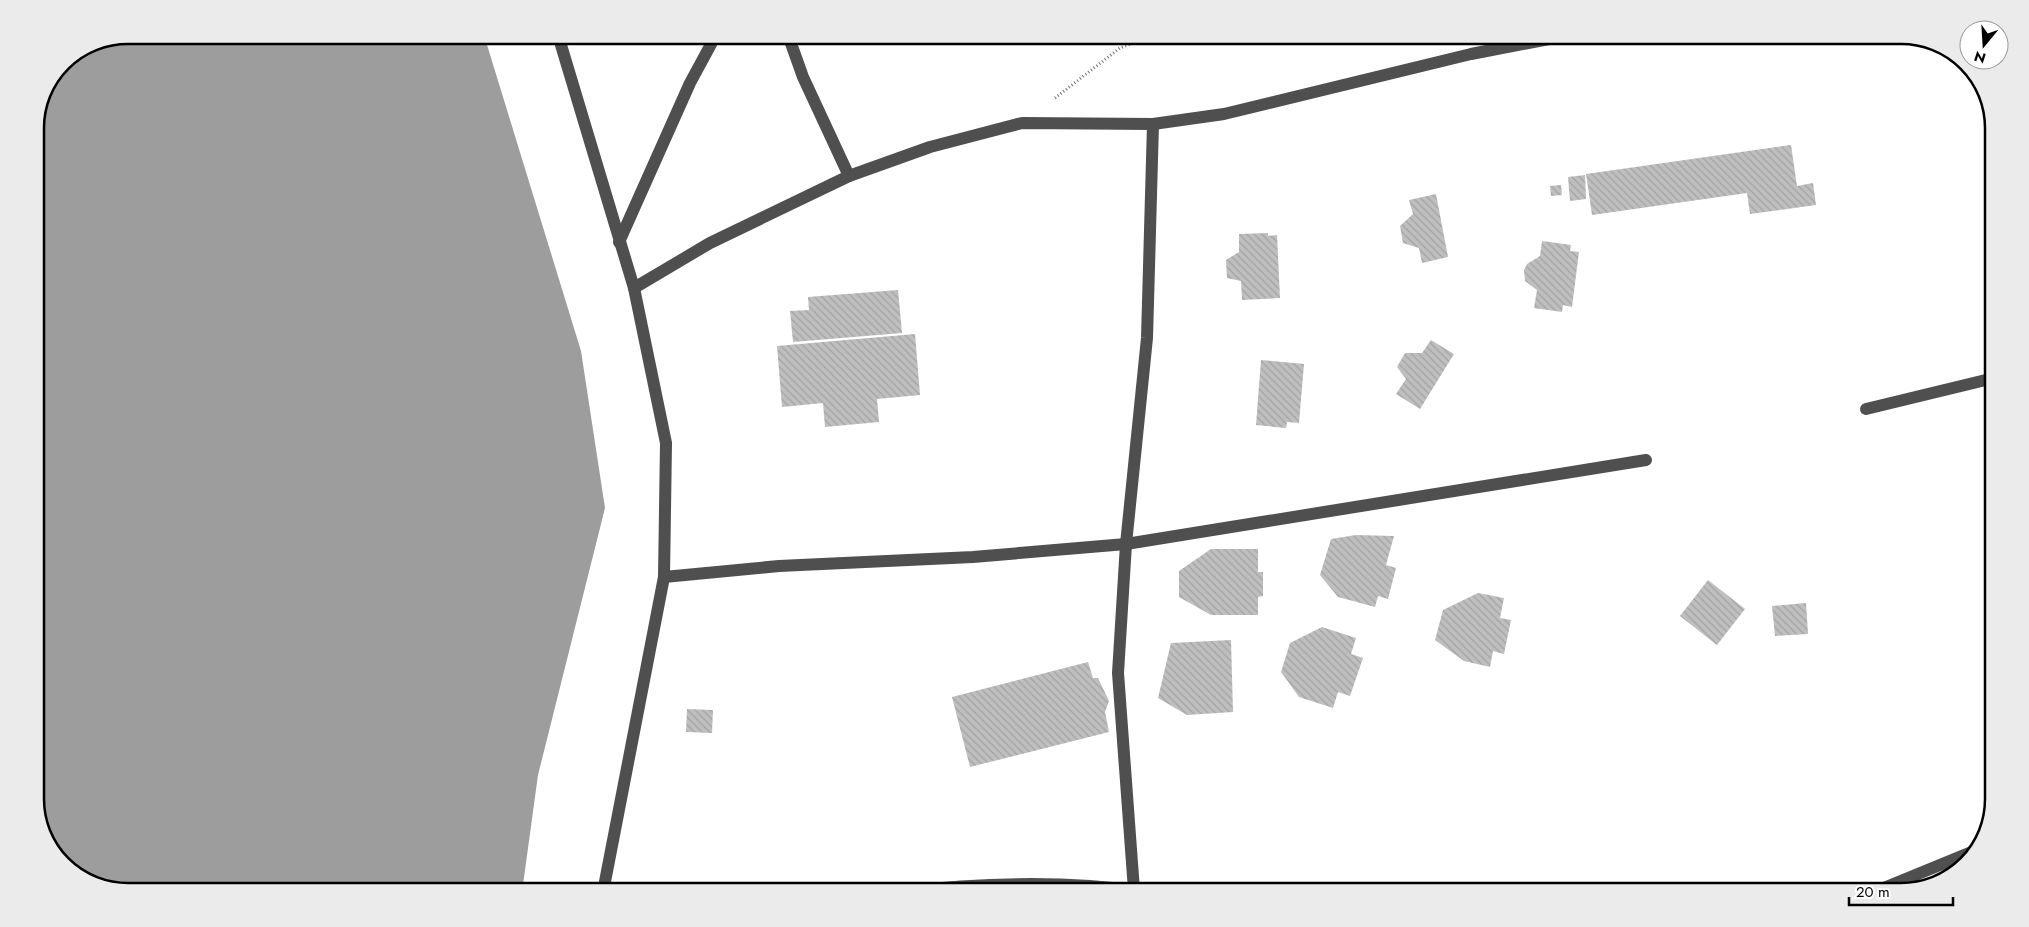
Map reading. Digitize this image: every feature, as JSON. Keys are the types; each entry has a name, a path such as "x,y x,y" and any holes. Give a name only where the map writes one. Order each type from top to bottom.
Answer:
{"street":[{"path":"561,44 618,242 634,288 666,443 664,577 606,883"},
{"path":"618,242 690,83 711,44"},
{"path":"791,44 803,77 849,176"},
{"path":"634,288 710,242 849,176 930,147 1022,123 1154,124 1224,114 1471,54 1523,44"},
{"path":"1138,883 1118,672 1126,544 1147,338 1154,124"},
{"path":"1866,410 1985,380"},
{"path":"664,577 779,566 973,557 1126,544 1646,460"},
{"path":"1896,883 1964,855"}],"path":[{"path":"1022,123 1120,48 1131,44"}],"shaded area":[{"path":"128,44 487,44 581,351 605,508 538,775 523,883 111,882 96,877 77,866 68,859 55,841 48,826 44,805 44,122 52,91 68,68 81,58 111,45"}],"building":[{"path":"1791,145 1797,186 1813,183 1816,205 1750,214 1747,193 1592,215 1586,174"},
{"path":"1585,175 1586,199 1570,201 1568,177"},
{"path":"1561,185 1562,195 1551,196 1550,186"},
{"path":"1436,194 1448,257 1422,263 1419,248 1403,243 1400,226 1413,214 1409,200"},
{"path":"1268,233 1268,236 1277,235 1280,298 1242,300 1241,281 1227,278 1226,260 1239,252 1239,234"},
{"path":"1542,241 1571,245 1570,251 1579,252 1572,307 1563,305 1562,312 1534,308 1537,290 1525,281 1524,270 1527,264 1540,256"},
{"path":"898,290 902,333 793,342 790,311 809,310 808,297"},
{"path":"915,334 920,395 877,399 879,422 825,427 823,403 782,407 777,346"},
{"path":"1431,340 1454,354 1420,409 1396,394 1406,379 1397,367 1405,353 1422,353"},
{"path":"1261,360 1304,364 1299,423 1287,422 1286,428 1256,425"},
{"path":"1356,535 1394,536 1386,565 1396,568 1388,599 1378,596 1375,607 1338,597 1320,575 1331,539"},
{"path":"1211,549 1258,549 1258,572 1263,572 1263,596 1258,597 1258,615 1211,615 1179,597 1179,571"},
{"path":"1708,580 1745,609 1717,645 1680,616"},
{"path":"1478,593 1504,598 1500,618 1511,620 1504,654 1493,651 1490,667 1464,661 1435,640 1443,610"},
{"path":"1806,603 1808,634 1775,636 1772,606"},
{"path":"1322,627 1356,638 1351,654 1363,658 1350,696 1338,692 1333,708 1299,697 1281,672 1290,643"},
{"path":"1231,640 1233,712 1187,715 1158,698 1171,643"},
{"path":"1088,662 1093,678 1098,678 1109,701 1105,712 1109,732 970,767 952,697"},
{"path":"687,709 713,710 712,733 686,732"}]}
